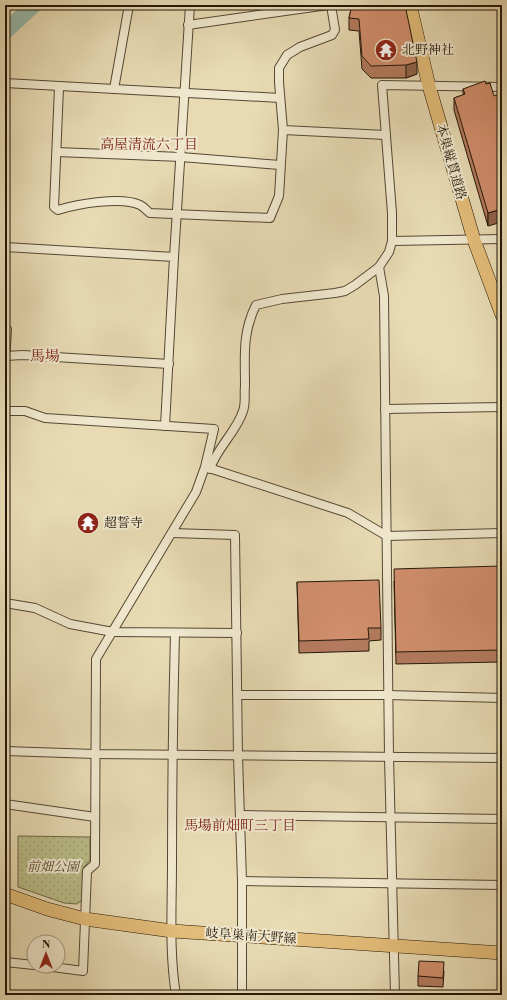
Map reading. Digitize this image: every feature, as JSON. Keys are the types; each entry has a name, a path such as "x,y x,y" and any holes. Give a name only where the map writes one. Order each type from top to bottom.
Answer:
{"main road":[{"name":"本巣縦貫道路","path":"410,5 502,315"},
{"name":"本巣縦貫道路","path":"418,5 433,86"},
{"name":"本巣縦貫道路","path":"479,240 502,291"},
{"name":"岐阜巣南大野線","path":"5,894 47,909 85,919 172,931 502,954"}],"street":[{"path":"114,89 129,5"},
{"path":"165,426 181,157 183,92 190,5"},
{"path":"188,25 328,5"},
{"path":"59,87 54,207 58,210 73,205 117,200 140,205 150,213 270,218 279,196 283,130 279,82 280,68 287,55 300,47 332,35 335,30 331,5"},
{"path":"5,83 280,98"},
{"path":"66,969 84,971 87,871 94,864 96,659 196,492 213,459 231,434 244,410 246,334 250,317 256,304 282,299 335,294 355,285 379,267 389,252 392,241 392,213 382,85 502,87"},
{"path":"283,130 386,135"},
{"path":"57,152 181,157 280,164"},
{"path":"392,241 502,239"},
{"path":"5,247 174,257"},
{"path":"379,267 384,296 388,695 391,883 395,995"},
{"path":"5,329 7,329 5,363"},
{"path":"5,356 24,355 169,364"},
{"path":"385,409 502,407"},
{"path":"5,411 25,411 45,418 214,429 208,468"},
{"path":"208,468 348,513 387,536 502,533"},
{"path":"172,533 235,535 238,756 243,936 242,995"},
{"path":"5,603 35,608 70,624 113,632 237,632"},
{"path":"174,633 172,931 173,975 176,995"},
{"path":"238,695 388,695 502,698"},
{"path":"5,751 95,754 502,758"},
{"path":"5,804 95,817"},
{"path":"240,815 502,819"},
{"path":"242,881 502,885"},
{"path":"5,962 26,964"}],"green space":[{"name":"前畑公園","path":"18,836 90,837 90,860 84,867 84,899 77,904 64,903 18,887"}],"building":[{"name":"北野神社","path":"352,5 405,5 417,62 406,65 371,66 362,56 359,19 349,18"},
{"path":"485,81 486,84 490,83 494,96 502,93 502,209 488,213 454,98 465,94 463,89"},
{"path":"502,566 502,650 396,652 394,569"},
{"path":"379,580 381,628 368,628 369,639 299,641 297,582"},
{"path":"419,961 444,962 443,978 418,976"}],"waterway":[{"path":"5,32 34,5"}],"place":[{"name":"北野神社","path":"386,50"},
{"name":"超誓寺","path":"88,523"}],"district":[{"name":"高屋清流六丁目","path":"149,145"},
{"name":"馬場","path":"45,356"},
{"name":"馬場前畑町三丁目","path":"240,826"}]}
